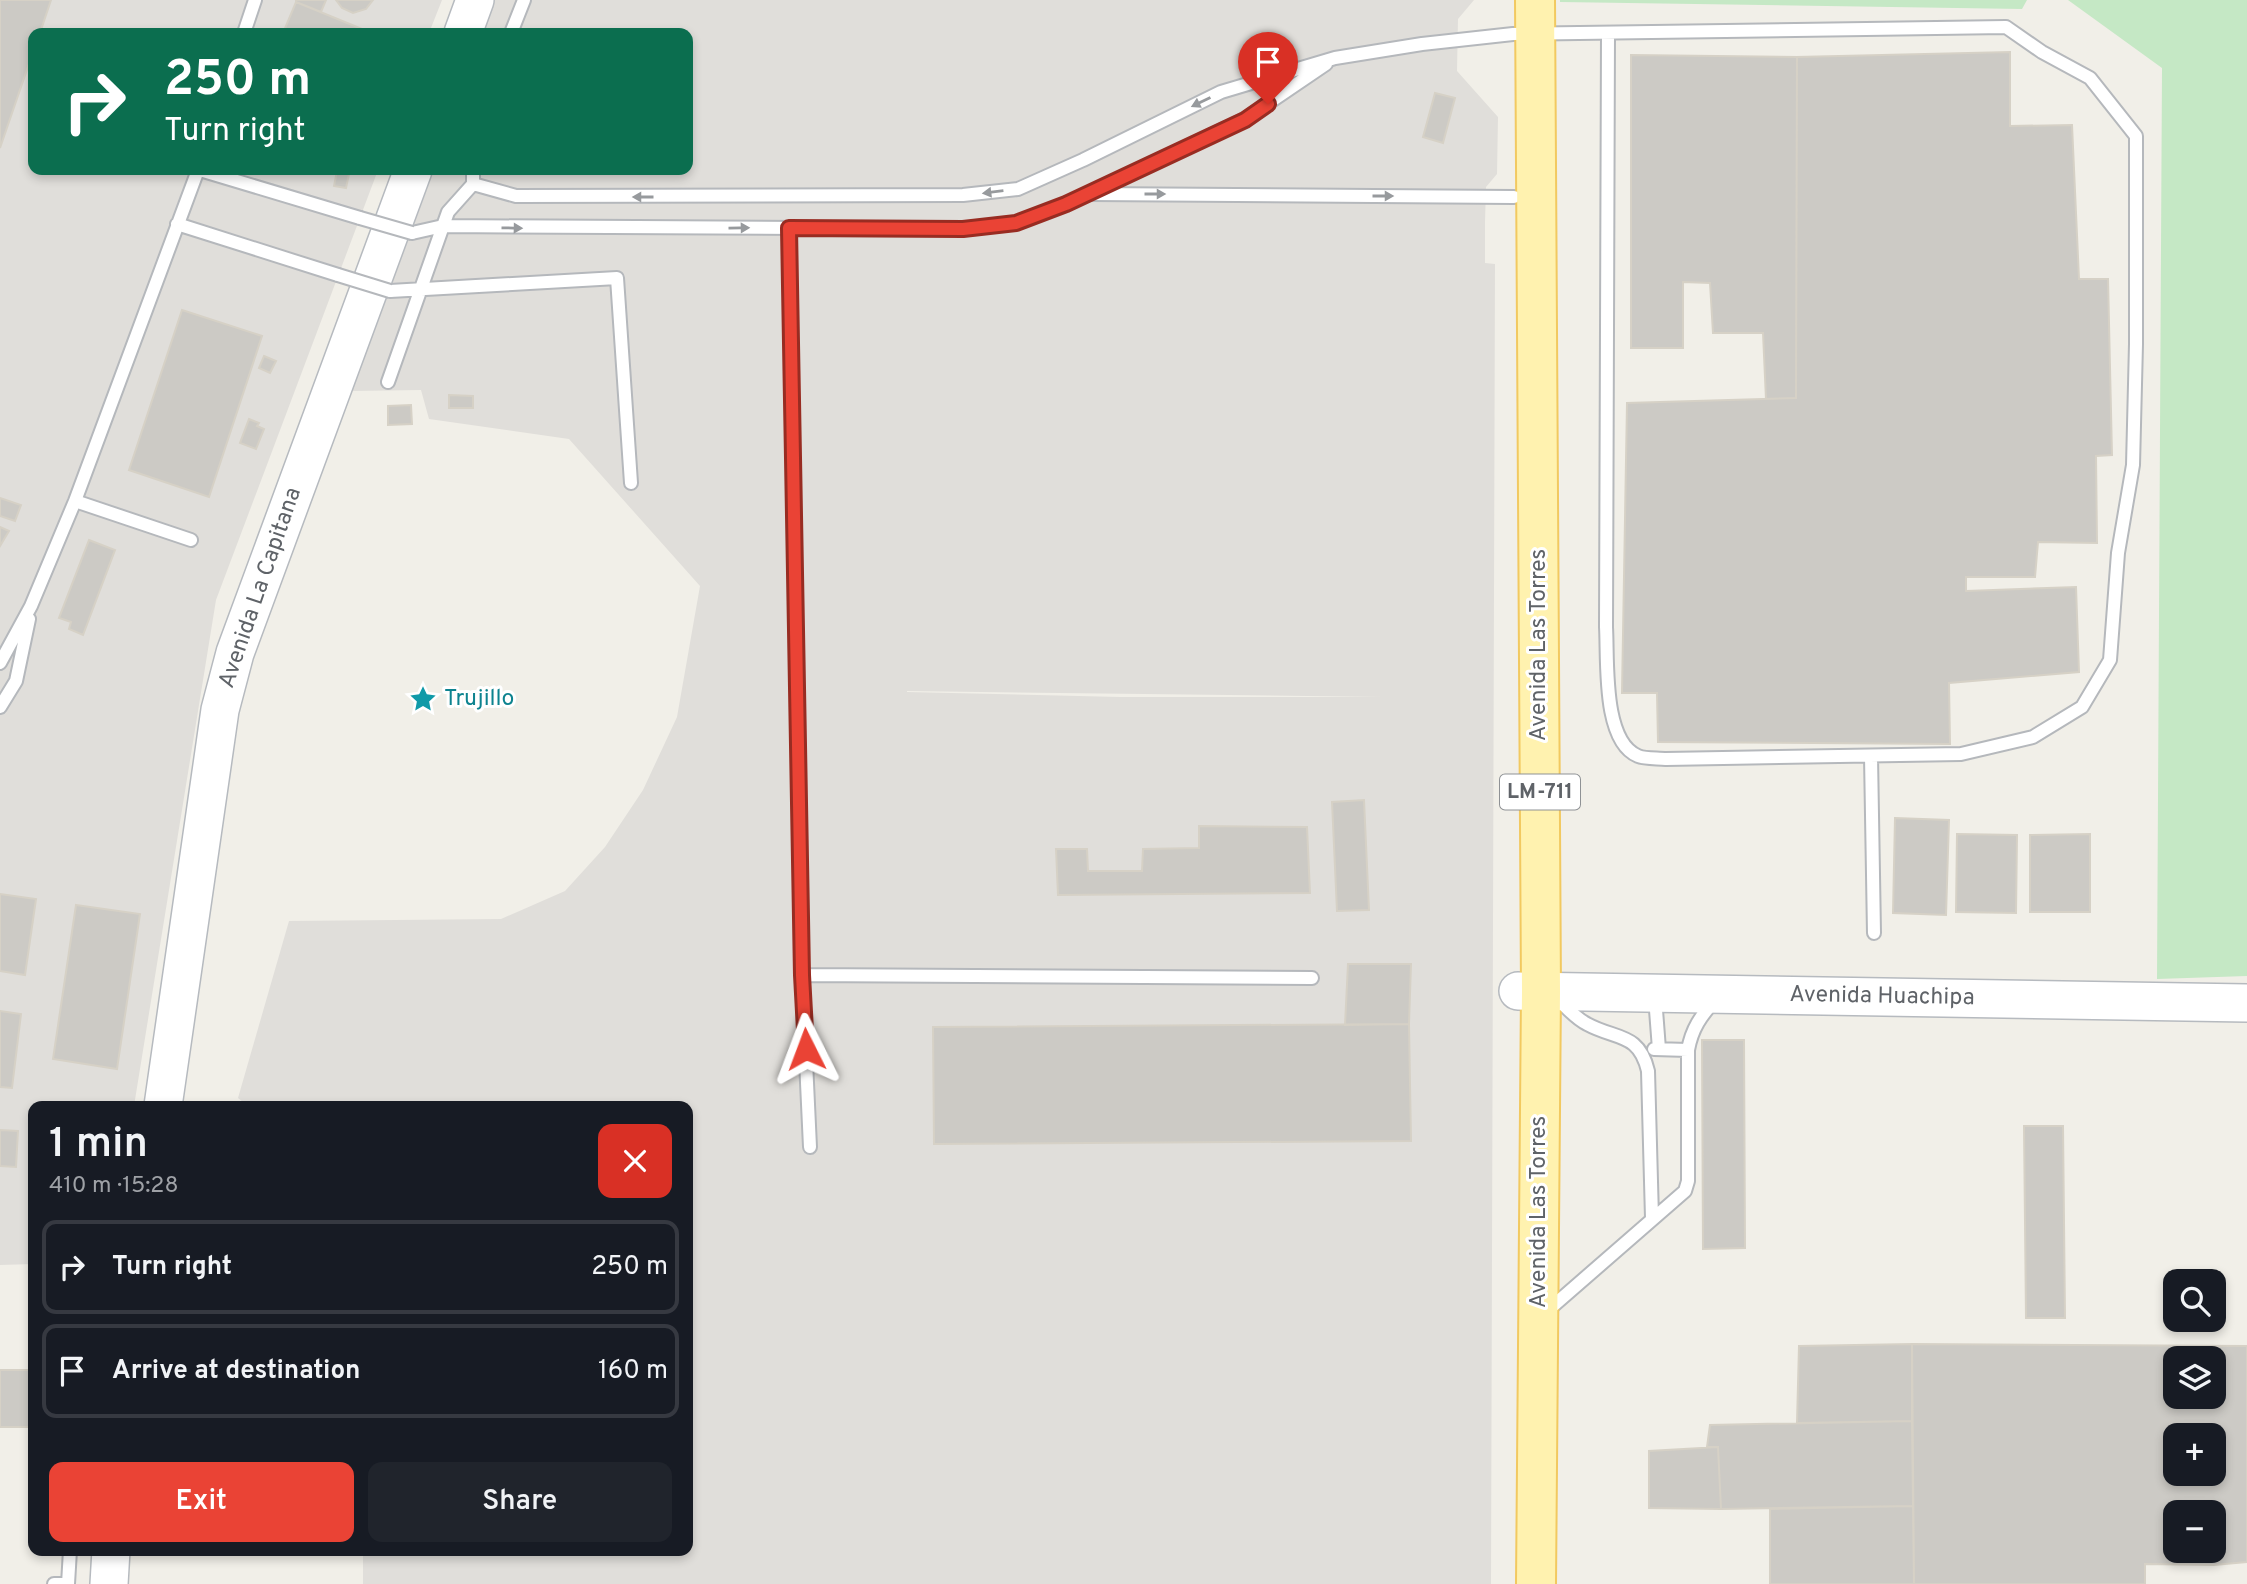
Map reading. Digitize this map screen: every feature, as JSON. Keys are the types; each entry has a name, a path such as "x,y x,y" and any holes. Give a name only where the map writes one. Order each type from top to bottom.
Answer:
{"main road":[{"name":"Avenida Las Torres","path":"1515,1584 1536,991 1514,197 1524,17"},
{"name":"Avenida Las Torres","path":"1524,17 1536,991 1536,1584"}],"street":[{"path":"465,28 475,0"},
{"name":"Avenida La Capitana","path":"164,1101 220,709 235,653 411,175"},
{"name":"Avenida Huachipa","path":"1536,991 2247,1003"},
{"path":"109,1584 111,1556"}],"lane":[{"path":"246,28 255,0"},
{"path":"514,28 524,0"},
{"path":"473,184 516,196 963,195 1018,189 1221,92 1335,58 1422,44 1524,17 1608,33 2007,27 2042,52 2090,78 2136,136 2133,465 2118,553 2109,660 2082,707 2033,737 1961,754 1665,759 1638,756 1620,741 1611,710 1606,627 1608,33"},
{"path":"216,175 412,233 443,226 963,229 1016,223 1087,194 1245,120 1335,58"},
{"path":"0,663 31,606 75,501 197,175"},
{"path":"388,383 448,212 473,184 473,175"},
{"path":"1087,194 1514,197"},
{"path":"177,224 390,291 617,278 631,483"},
{"path":"789,228 802,975 810,1147"},
{"path":"75,501 191,541"},
{"path":"0,707 16,681 31,606"},
{"path":"1871,756 1874,933"},
{"path":"802,975 1312,978"},
{"path":"1536,991 1584,1023 1628,1039 1645,1057 1648,1071 1652,1218"},
{"path":"1655,992 1660,1049"},
{"path":"1538,1320 1652,1218 1678,1200 1685,1191 1688,1181 1688,1050 1691,1034 1699,1019 1721,994"},
{"path":"1640,1049 1688,1050"},
{"path":"54,1584 68,1584 70,1556"}],"shaded area":[{"path":"0,0 442,0 431,28 28,28 28,175 376,175 216,600 135,1101 28,1101 28,1264 0,1265"},
{"path":"495,0 1474,0 1458,19 1457,71 1498,117 1497,174 1486,187 1485,222 1485,263 1495,264 1491,1584 363,1584 363,1556 693,1556 693,1101 242,1101 238,1098 289,921 501,919 565,891 605,847 643,790 677,717 700,586 569,439 429,419 421,390 352,391 432,175 693,175 693,28 485,28","holes":["907,691 1382,697 1120,697"]}],"green space":[{"path":"1560,0 2027,0 2022,9"},
{"path":"2068,0 2247,0 2247,976 2157,979 2162,68"}],"building":[{"path":"0,0 51,0 42,28 28,28 28,67 0,148"},
{"path":"296,0 326,0 321,12"},
{"path":"336,0 373,0 366,9 353,13 342,8"},
{"path":"296,2 360,28 285,28"},
{"path":"2010,52 2010,126 2072,125 2079,279 2108,279 2112,455 2096,456 2097,543 2038,542 2035,577 1966,577 1966,591 2076,587 2079,672 1949,683 1950,744 1658,742 1657,693 1622,693 1627,403 1796,398 1797,57"},
{"path":"1631,55 1797,57 1796,398 1766,399 1763,333 1713,333 1710,283 1683,282 1683,348 1631,348"},
{"path":"1435,93 1455,98 1443,143 1423,137"},
{"path":"336,175 349,175 346,188 334,186"},
{"path":"182,310 262,336 209,497 129,470"},
{"path":"264,356 276,361 270,373 259,368"},
{"path":"449,395 473,396 473,408 449,408"},
{"path":"411,405 412,424 388,425 388,406"},
{"path":"249,419 259,423 257,426 264,429 256,449 240,443"},
{"path":"0,498 21,505 15,521 0,516"},
{"path":"0,527 9,531 0,546"},
{"path":"89,540 115,550 83,635 69,629 71,622 59,618"},
{"path":"1364,800 1369,910 1337,911 1332,802"},
{"path":"1895,818 1949,820 1946,915 1893,913"},
{"path":"1199,826 1307,827 1310,893 1058,895 1056,849 1087,849 1088,871 1142,871 1143,849 1199,848"},
{"path":"1957,834 2017,835 2016,913 1956,912"},
{"path":"2090,834 2090,912 2030,912 2030,835"},
{"path":"0,894 36,899 25,975 0,971"},
{"path":"76,905 140,914 117,1069 53,1059"},
{"path":"1348,964 1411,964 1409,1024 1345,1025"},
{"path":"0,1011 21,1014 12,1088 0,1087"},
{"path":"1409,1024 1411,1141 934,1144 933,1027"},
{"path":"1702,1040 1744,1040 1745,1248 1703,1249"},
{"path":"2024,1126 2063,1126 2065,1318 2026,1318"},
{"path":"0,1130 18,1131 16,1167 0,1166"},
{"path":"1912,1344 2247,1346 2247,1562 2214,1565 2145,1564 2145,1584 1914,1584"},
{"path":"1912,1344 1912,1421 1797,1423 1799,1346"},
{"path":"0,1370 28,1370 28,1427 0,1427"},
{"path":"1912,1421 1913,1506 1721,1509 1718,1447 1707,1447 1710,1425"},
{"path":"1718,1447 1721,1509 1649,1508 1649,1451"},
{"path":"1913,1506 1914,1584 1770,1584 1770,1509"}],"place":[{"name":"Trujillo","path":"423,699"}],"route":[{"path":"806,1049 802,975 789,228 963,229 1016,223 1066,204 1245,120 1268,104"}]}
